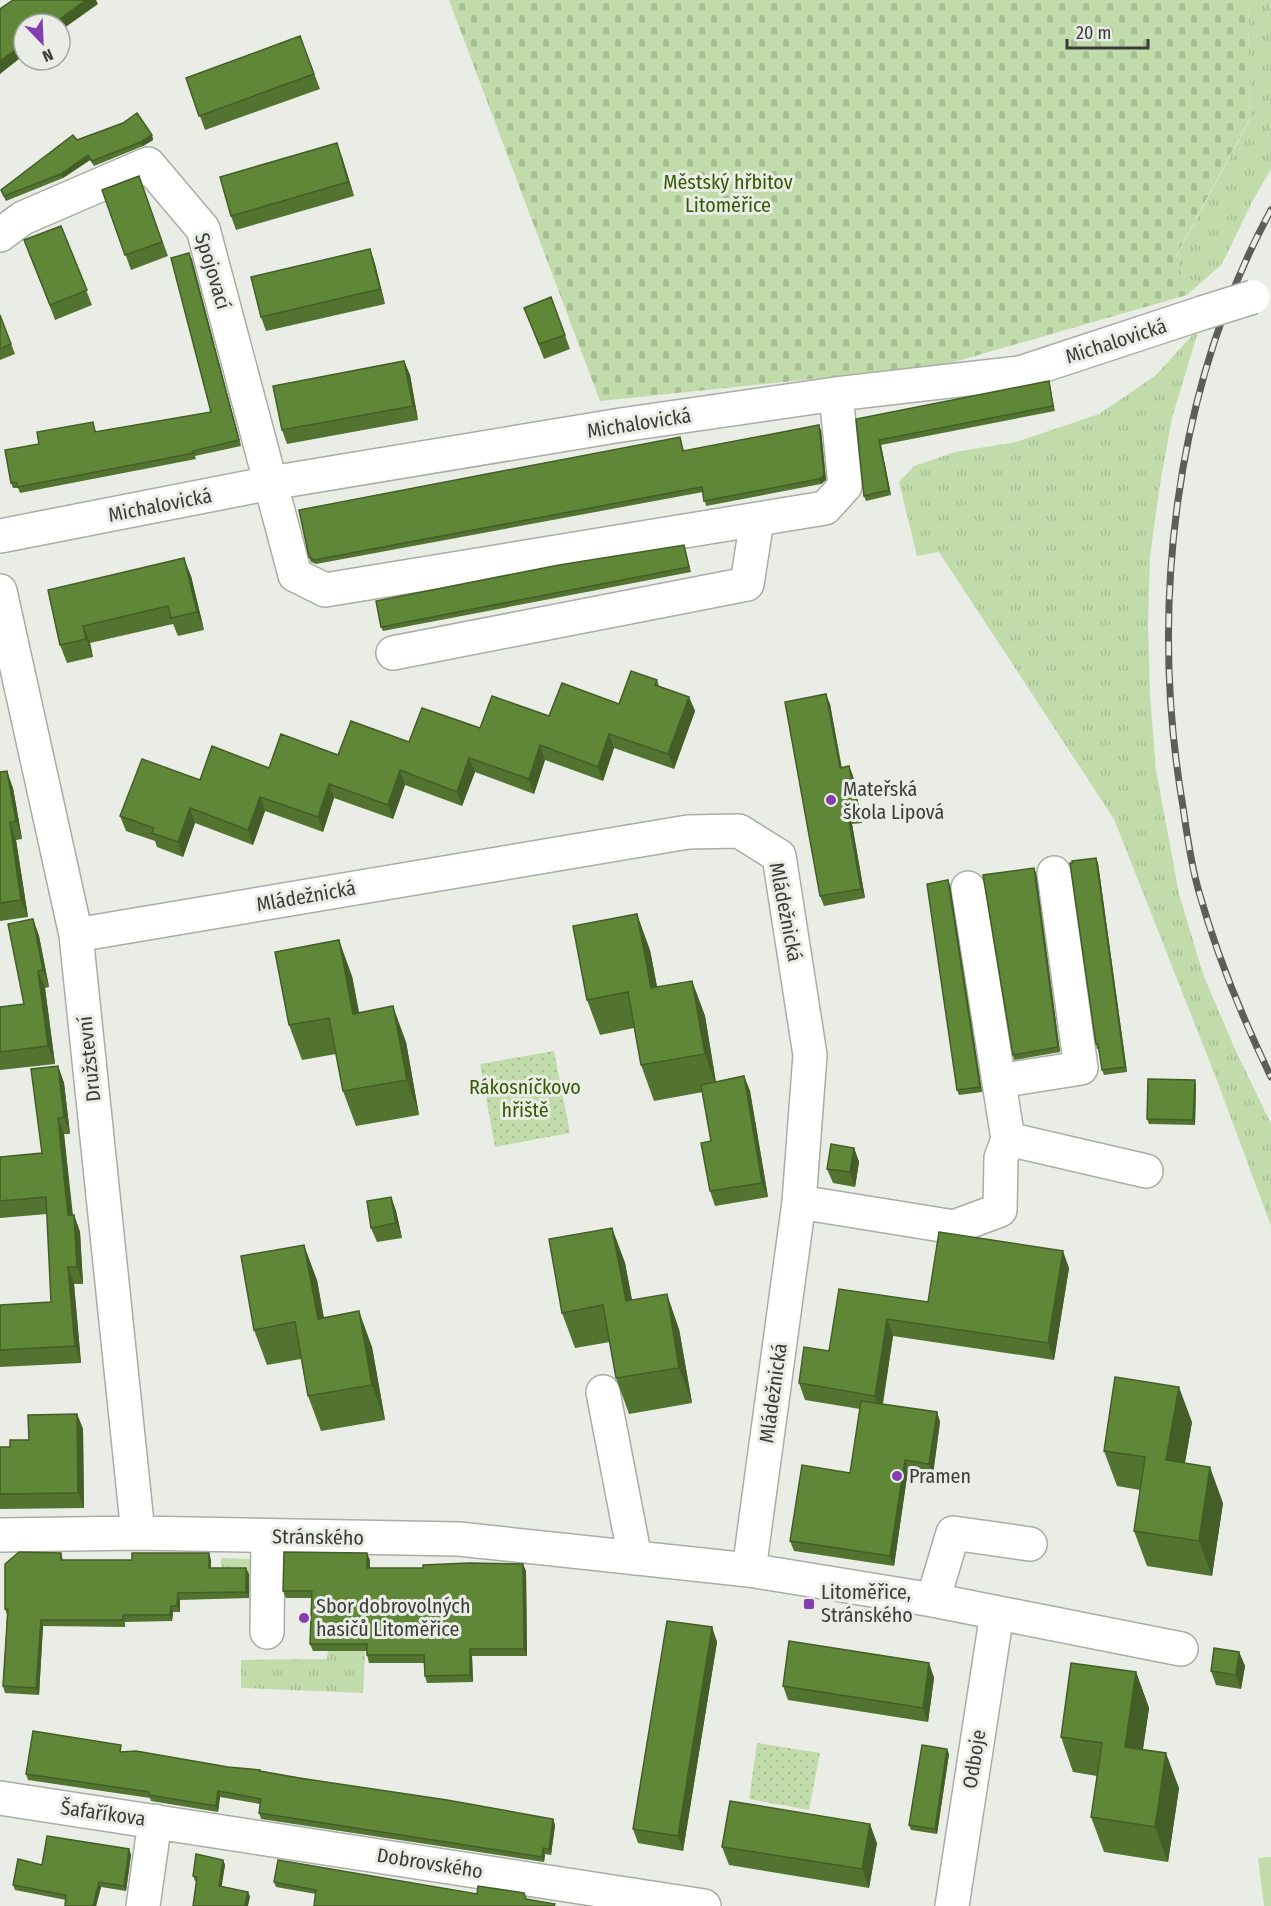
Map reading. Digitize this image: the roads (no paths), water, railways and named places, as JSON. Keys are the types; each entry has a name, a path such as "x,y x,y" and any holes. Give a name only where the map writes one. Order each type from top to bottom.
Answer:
{"street":[{"name":"Spojovací","path":"0,235 23,218 148,164 203,229 271,483"},
{"name":"Michalovická","path":"0,536 271,483 621,425 836,394 1020,373 1262,294"},
{"path":"271,483 295,575 325,590 825,507 845,486 836,394"},
{"path":"393,653 747,584 757,520"},
{"name":"Družstevní","path":"0,591 76,935 138,1533"},
{"name":"Mládežnická","path":"76,935 688,832 739,831 779,856 810,1055 799,1202 749,1570"},
{"path":"999,1081 1081,1068 1053,873"},
{"path":"799,1202 954,1227 1000,1210 1001,1158 1008,1139 968,888"},
{"path":"1008,1139 1146,1171"},
{"path":"603,1392 635,1558"},
{"name":"Stránského","path":"0,1535 138,1533 459,1539 749,1570 933,1600 1181,1650"},
{"path":"933,1600 953,1533 1030,1544"},
{"path":"267,1632 268,1536"},
{"name":"Odboje","path":"952,1906 997,1613"},
{"name":"Šafaříkova","path":"0,1798 155,1821 143,1906"},
{"name":"Dobrovského","path":"155,1821 590,1897 704,1906"}],"railway":[{"path":"1271,210 1238,279 1212,351 1192,425 1178,501 1170,578 1169,655 1173,732 1196,882 1231,986 1271,1077"}],"place":[{"name":"Mateřská škola Lipová","path":"831,800"},
{"name":"Pramen","path":"897,1476"},
{"name":"Litoměřice, Stránského","path":"809,1604"},
{"name":"Sbor dobrovolných hasičů Litoměřice","path":"304,1618"}],"park label":[{"name":"Městský hřbitov Litoměřice","path":"728,194"},
{"name":"Rákosníčkovo hřiště","path":"525,1098"}]}
